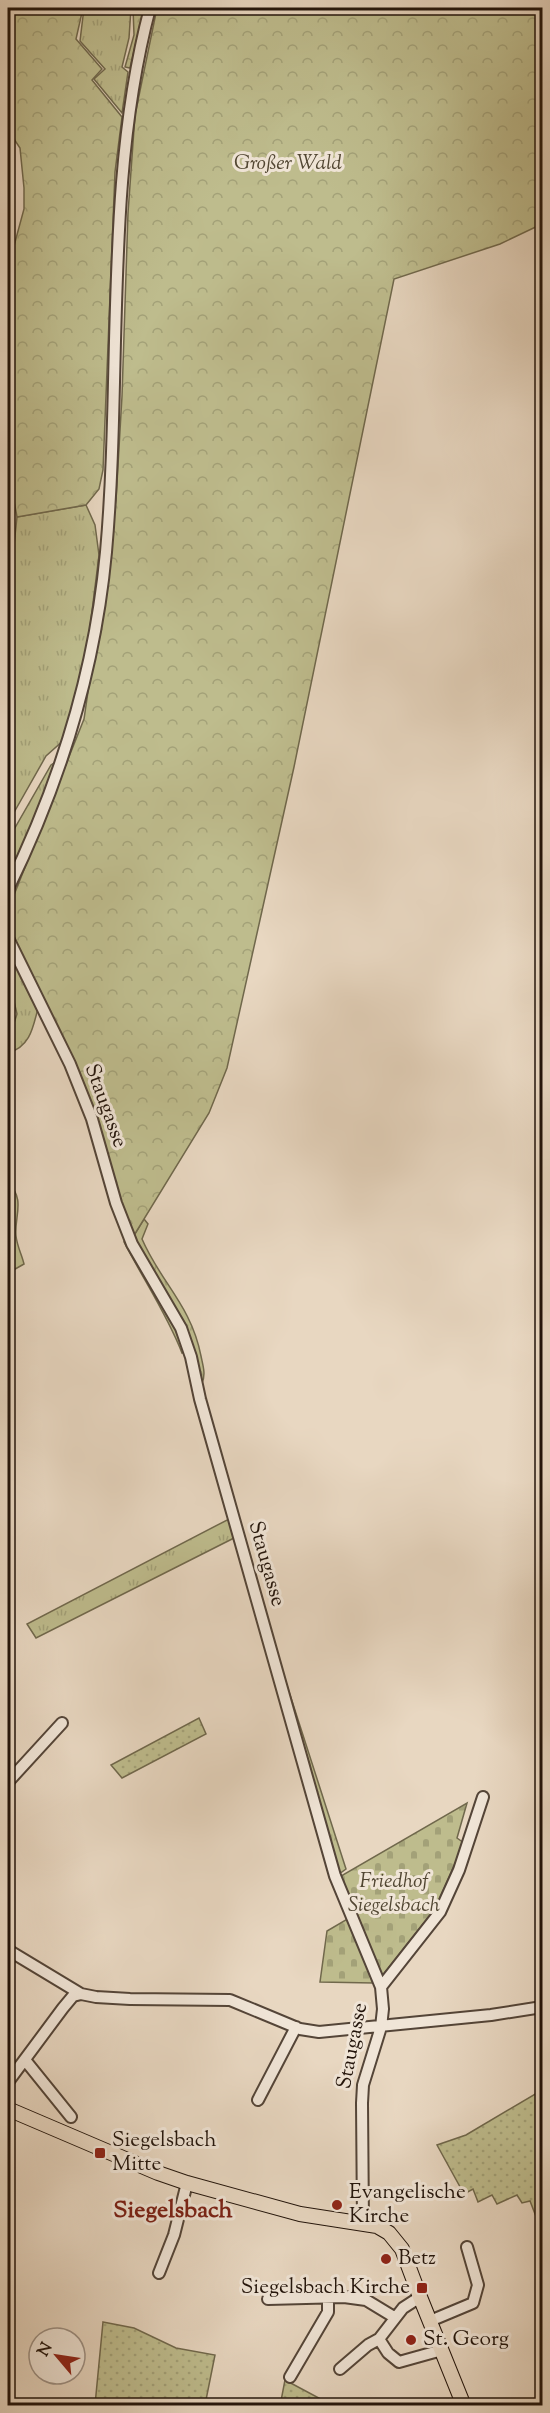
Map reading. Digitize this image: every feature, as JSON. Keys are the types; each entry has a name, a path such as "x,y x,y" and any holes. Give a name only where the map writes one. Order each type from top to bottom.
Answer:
{"main road":[{"path":"8,2109 158,2173 187,2183 303,2214 377,2226 389,2233 402,2249 464,2406"}],"street":[{"path":"8,889 45,805 79,707 89,665 106,554 125,160 134,86 150,8"},
{"name":"Staugasse","path":"8,938 70,1064 92,1119 116,1203 132,1244 181,1328 316,1815 335,1876 381,1987 383,2009 381,2027 363,2085 363,2223"},
{"path":"8,1782 62,1723"},
{"path":"381,1987 440,1912 459,1870 483,1797"},
{"path":"8,1950 81,1994 119,1998 230,2000 296,2028 319,2032 381,2027 543,2007"},
{"path":"8,2082 63,2008 73,1996 81,1994"},
{"path":"258,2100 296,2028"},
{"path":"25,2060 71,2116"},
{"path":"159,2273 174,2235 187,2183"},
{"path":"430,2321 473,2303 478,2285 467,2247"},
{"path":"340,2369 368,2345 379,2339 409,2302 420,2297"},
{"path":"290,2377 328,2312 328,2298"},
{"path":"268,2299 366,2300 394,2318"},
{"path":"379,2339 388,2354 399,2362 442,2350"}],"green space":[{"path":"8,8 83,8 76,39 102,69 92,80 122,117 115,172 103,470 99,489 86,505 17,517 8,469 8,268 24,209 24,188 20,148 8,130"},
{"path":"84,8 131,8 129,38 122,67 128,72 122,113 94,79 105,69 80,41"},
{"path":"133,8 144,8 130,68 125,67 134,35"},
{"name":"Großer Wald","path":"157,8 542,8 542,224 500,244 394,279 294,767 227,1068 209,1113 133,1237 65,1047 8,929 8,910 84,719 116,500 128,213 135,115"},
{"path":"86,505 95,525 99,555 86,659 65,739 46,756 8,823 8,601 17,517"},
{"path":"57,761 46,794 8,881 8,840 51,765"},
{"path":"8,951 38,1008 26,1041 8,1053 8,1041 17,1014 8,976"},
{"path":"8,1183 17,1195 16,1236 24,1264 10,1272 8,1271"},
{"path":"144,1219 148,1224 142,1239 183,1308 196,1338 204,1370 202,1383 133,1237"},
{"path":"127,1239 169,1313 186,1352 182,1353 162,1310 124,1242"},
{"path":"229,1519 234,1538 36,1638 27,1624"},
{"path":"281,1675 284,1676 346,1869 339,1874"},
{"path":"199,1718 206,1734 122,1778 111,1765"},
{"name":"Friedhof Siegelsbach","path":"467,1803 457,1838 464,1843 435,1909 382,1976 341,1876"},
{"path":"349,1918 373,1983 320,1982 327,1931"},
{"path":"542,2090 542,2232 530,2201 522,2203 517,2195 497,2204 492,2195 478,2202 473,2189 464,2194 437,2145 466,2135"},
{"path":"103,2322 134,2328 176,2348 215,2355 205,2405 95,2405"},
{"path":"285,2380 332,2405 280,2406"}],"place":[{"name":"Siegelsbach Mitte","path":"100,2153"},
{"name":"Evangelische Kirche","path":"337,2205"},
{"name":"Betz","path":"386,2259"},
{"name":"Siegelsbach Kirche","path":"422,2288"},
{"name":"St. Georg","path":"411,2340"}],"district":[{"name":"Siegelsbach","path":"173,2211"}]}
